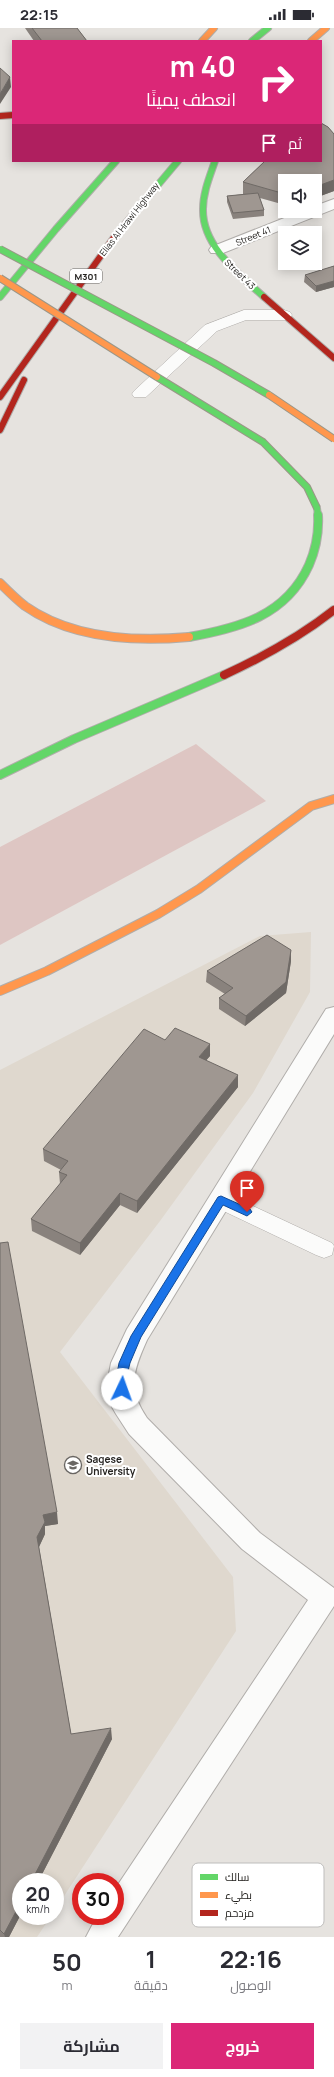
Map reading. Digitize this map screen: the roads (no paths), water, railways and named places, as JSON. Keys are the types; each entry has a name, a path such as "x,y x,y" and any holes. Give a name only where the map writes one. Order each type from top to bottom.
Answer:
{"main road":[{"path":"195,40 213,28"},
{"path":"203,40 213,28"},
{"path":"253,40 268,28"},
{"path":"312,40 326,28"},
{"path":"0,297 56,229 115,162"},
{"name":"Elias Al Hrawi Highway","path":"0,397 115,236 177,162"},
{"name":"Street 43","path":"215,162 205,192 203,214 210,238 217,250 284,315 334,358"},
{"path":"56,229 73,196"},
{"path":"0,249 226,370 284,404 334,439"},
{"path":"0,278 133,363 184,392 263,442 307,487 317,508 320,529 313,556 304,576 294,591 278,605 261,615 239,624 178,639 154,640 121,637 62,624 27,607 0,583"},
{"path":"0,430 46,333"},
{"path":"0,775 53,748 248,664 306,632 334,610"},
{"path":"0,991 47,971 158,914 199,889 311,806 334,799"}],"street":[{"name":"Street 41","path":"217,250 334,204"},
{"path":"124,1903 330,1599 251,1541 148,1437 125,1407 121,1379 124,1363 136,1336 334,1015"},
{"path":"100,1937 109,1925"}],"lane":[{"path":"140,394 211,328 244,315 284,315"},
{"path":"221,1200 324,1249"}],"place":[{"name":"Sagese University","path":"73,1465"}]}
